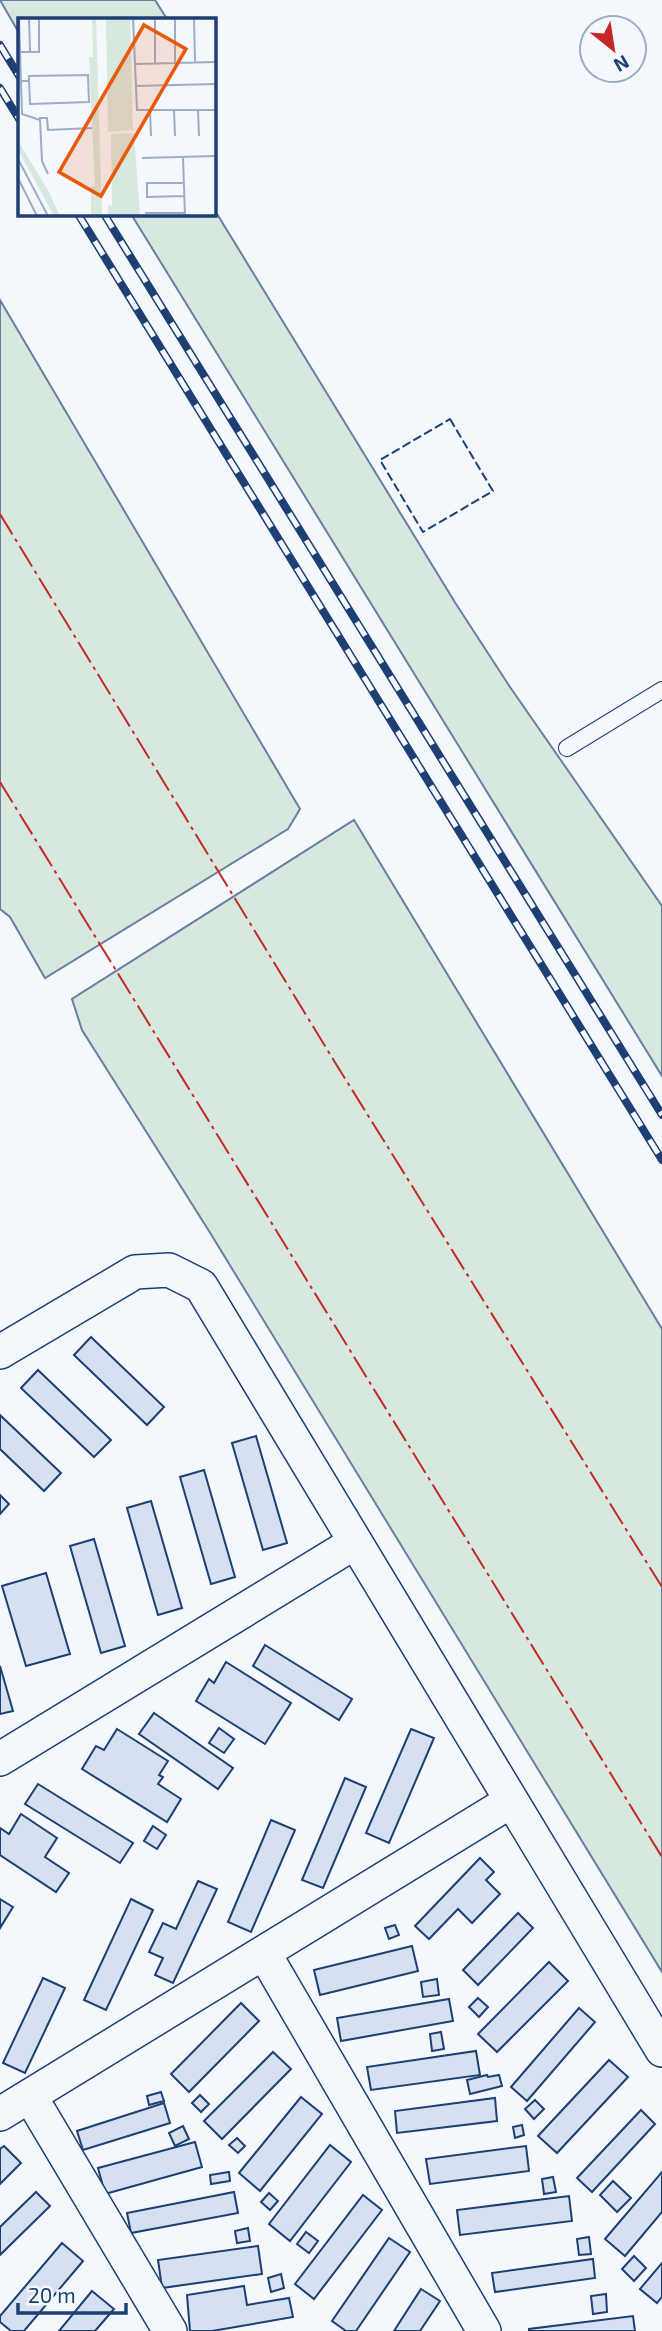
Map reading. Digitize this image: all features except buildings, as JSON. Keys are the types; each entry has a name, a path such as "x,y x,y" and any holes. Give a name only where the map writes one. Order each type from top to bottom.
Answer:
{"street":[{"path":"0,1352 135,1272 169,1270 201,1286 662,2050"},
{"path":"0,1759 354,1543"},
{"path":"0,2114 511,1801"},
{"path":"264,1952 484,2331"},
{"path":"30,2096 170,2331"}],"lane":[{"path":"568,748 662,690"}],"shaded area":[{"path":"0,0 155,0 166,18 18,18 18,31"},
{"path":"215,211 456,604 510,687 662,906 662,1076 132,215 215,215"},
{"path":"0,300 300,809 288,829 45,978 10,917 0,909"},
{"path":"354,820 662,1329 662,1972 209,1231 82,1030 72,999"}],"railway":[{"path":"0,45 18,74"},
{"path":"0,88 18,117"},
{"path":"79,215 662,1160"},
{"path":"105,215 662,1115"}],"fence":[{"path":"450,419 493,491 423,532 380,460 450,419"}],"power":[{"path":"0,514 336,1064 662,1587"},
{"path":"0,782 662,1857"}]}
